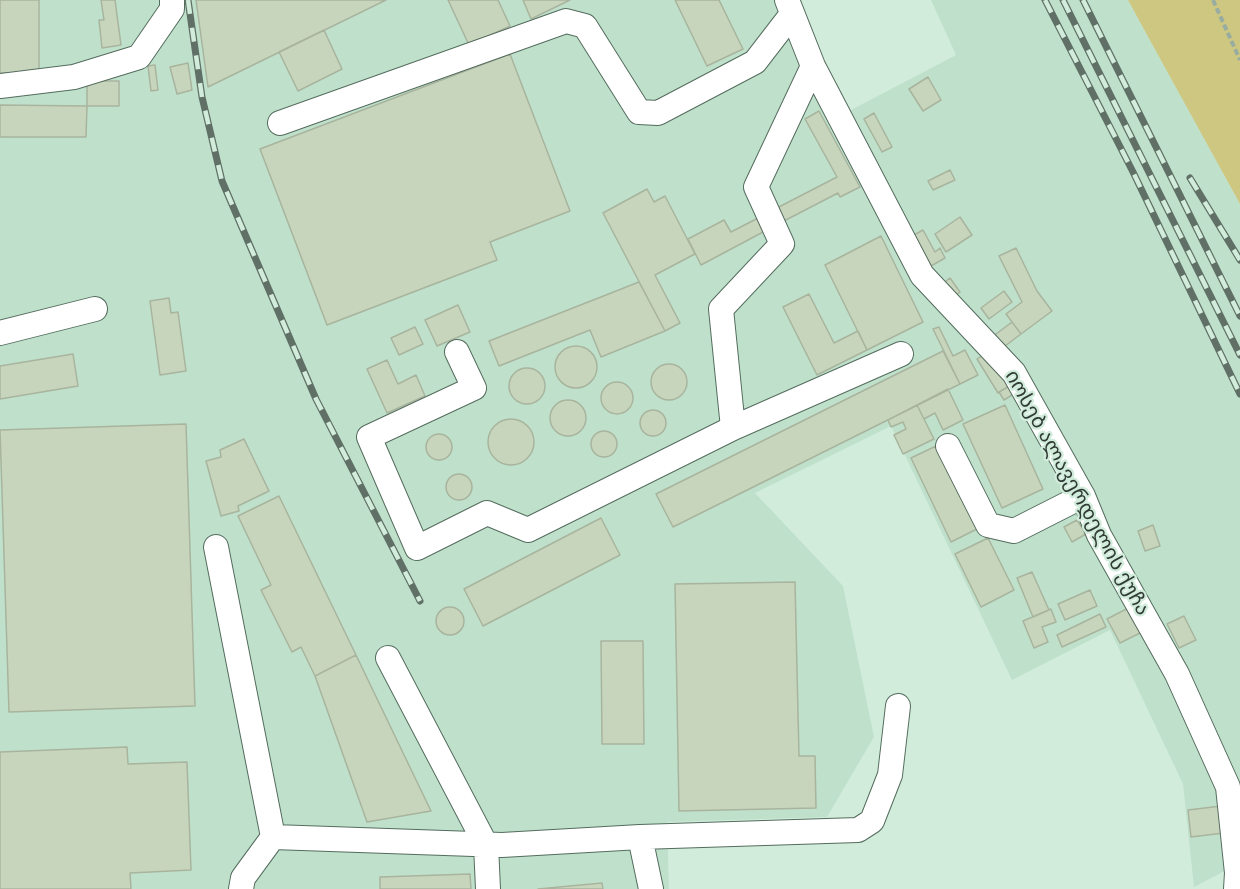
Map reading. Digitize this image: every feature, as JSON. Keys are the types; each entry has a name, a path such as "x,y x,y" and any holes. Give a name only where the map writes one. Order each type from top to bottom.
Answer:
{"street":[{"path":"0,86 74,77 138,57 172,9 172,0"},
{"path":"280,123 566,21 585,26 639,112 658,113 755,62 790,7"},
{"name":"იოსებ ალავერდელის ქუჩა","path":"790,7 813,66 922,275 1014,373 1083,496 1099,535 1177,674 1228,787 1237,873 1236,889"},
{"path":"733,428 722,309 782,244 756,187 813,66"},
{"path":"0,333 95,309"},
{"path":"457,352 474,388 369,437 417,548 487,513 528,530 733,428 901,354"},
{"path":"948,446 988,525 1014,531 1083,496"},
{"path":"216,547 273,837 243,878 241,889"},
{"path":"388,658 486,845 488,889"},
{"path":"273,837 514,845 639,837 858,830 872,821 890,775 898,706"},
{"path":"639,837 651,889"}],"path":[{"path":"1213,0 1240,60"}],"shaded area":[{"path":"0,0 781,0 830,121 956,55 931,0 1128,0 1240,204 1240,863 1194,887 1183,784 1110,630 1012,680 891,426 755,493 843,586 874,737 827,817 667,822 669,889 0,889"},
{"path":"1128,0 1240,0 1240,204 1141,24"}],"building":[{"path":"0,0 39,0 39,73 0,73"},
{"path":"101,0 115,0 121,45 102,48 99,20 104,20"},
{"path":"196,0 386,0 208,87"},
{"path":"448,0 498,0 510,26 469,45"},
{"path":"523,0 570,0 531,19"},
{"path":"675,0 719,0 743,49 707,66"},
{"path":"324,30 342,69 298,91 279,52"},
{"path":"510,54 570,211 490,242 497,260 327,325 260,149"},
{"path":"188,63 192,90 177,94 170,67"},
{"path":"155,65 158,90 151,91 148,66"},
{"path":"928,77 941,100 923,111 909,89"},
{"path":"87,81 119,81 119,106 87,106"},
{"path":"0,105 87,106 86,137 0,137"},
{"path":"819,111 860,187 840,197 838,193 782,222 775,209 837,177 805,119"},
{"path":"874,113 892,147 882,152 864,119"},
{"path":"950,170 955,180 933,190 928,181"},
{"path":"647,189 654,202 665,196 695,254 655,275 680,323 665,331 603,213"},
{"path":"960,217 972,235 946,252 935,234"},
{"path":"758,218 765,231 701,265 688,239 724,220 731,232"},
{"path":"923,230 935,252 940,248 945,258 931,266 914,235"},
{"path":"881,236 923,322 867,350 825,265"},
{"path":"1016,248 1037,291 1052,311 1021,334 1006,314 1022,302 999,256"},
{"path":"950,278 960,292 952,298 942,284"},
{"path":"639,282 665,331 601,357 590,330 499,366 489,341"},
{"path":"1004,291 1012,302 989,319 981,308"},
{"path":"809,294 834,343 858,331 867,350 817,375 783,307"},
{"path":"169,298 171,313 178,312 186,371 160,375 150,301"},
{"path":"458,305 470,332 437,346 425,320"},
{"path":"1012,322 1021,334 1001,349 992,337"},
{"path":"415,327 423,344 399,355 391,338"},
{"path":"939,327 953,356 965,350 978,375 960,384 933,329"},
{"path":"576,346 584,347 591,352 596,359 596,375 591,382 584,387 576,388 568,387 561,382 556,375 555,367 556,359 561,352 568,347"},
{"path":"943,351 960,384 673,527 656,494"},
{"path":"986,353 1010,385 998,393 977,359"},
{"path":"73,354 78,386 0,399 0,366"},
{"path":"387,360 398,384 416,375 425,396 387,413 367,369"},
{"path":"669,364 682,369 687,382 682,395 669,400 656,395 651,382 656,369"},
{"path":"527,368 540,373 545,386 540,399 527,404 514,399 509,386 514,373"},
{"path":"617,382 628,387 633,398 628,409 617,414 606,409 601,398 606,387"},
{"path":"1013,384 1017,392 1004,400 999,392"},
{"path":"948,389 963,420 943,430 935,413 924,419 917,405"},
{"path":"568,400 581,405 586,418 581,431 568,436 555,431 550,418 555,405"},
{"path":"917,405 934,439 903,454 894,435 906,429 903,422 891,427 888,420"},
{"path":"1005,405 1043,489 1002,508 963,424"},
{"path":"653,410 662,414 666,423 662,432 653,436 644,432 640,423 644,414"},
{"path":"511,419 527,426 534,442 527,458 511,465 495,458 488,442 495,426"},
{"path":"186,424 195,706 9,712 0,430"},
{"path":"604,431 613,435 617,444 613,453 604,457 595,453 591,444 595,435"},
{"path":"439,434 448,438 452,447 448,456 439,460 430,456 426,447 430,438"},
{"path":"244,439 269,491 238,506 239,511 221,516 206,461 221,457 220,450"},
{"path":"936,446 977,529 951,542 911,458"},
{"path":"459,474 468,478 472,487 468,496 459,500 450,496 446,487 450,478"},
{"path":"279,496 356,655 315,676 301,647 292,652 261,590 271,585 238,516"},
{"path":"601,518 620,555 483,626 464,589"},
{"path":"1077,520 1086,534 1072,542 1064,527"},
{"path":"1153,525 1160,546 1145,551 1138,531"},
{"path":"988,538 1014,590 981,607 955,554"},
{"path":"1032,572 1049,610 1033,617 1017,578"},
{"path":"795,582 799,756 815,756 816,808 679,811 675,584"},
{"path":"1090,590 1097,606 1065,620 1058,604"},
{"path":"1136,604 1148,629 1120,643 1107,619"},
{"path":"450,607 460,611 464,621 460,631 450,635 440,631 436,621 440,611"},
{"path":"1051,609 1056,622 1042,627 1048,642 1034,648 1023,621"},
{"path":"1100,614 1106,627 1062,647 1057,635"},
{"path":"1184,616 1196,640 1179,648 1167,624"},
{"path":"601,641 643,641 644,744 602,744"},
{"path":"356,655 431,811 367,822 315,676"},
{"path":"127,747 128,764 187,762 191,870 130,873 131,889 0,889 0,752"},
{"path":"1221,806 1224,833 1191,837 1188,810"},
{"path":"470,874 471,889 380,889 380,877"},
{"path":"602,883 603,889 538,889"}],"railway":[{"path":"188,0 202,97 222,181 316,399 420,601"},
{"path":"1045,0 1133,172 1240,394"},
{"path":"1063,0 1240,355"},
{"path":"1083,0 1240,316"},
{"path":"1190,178 1240,260"}]}
